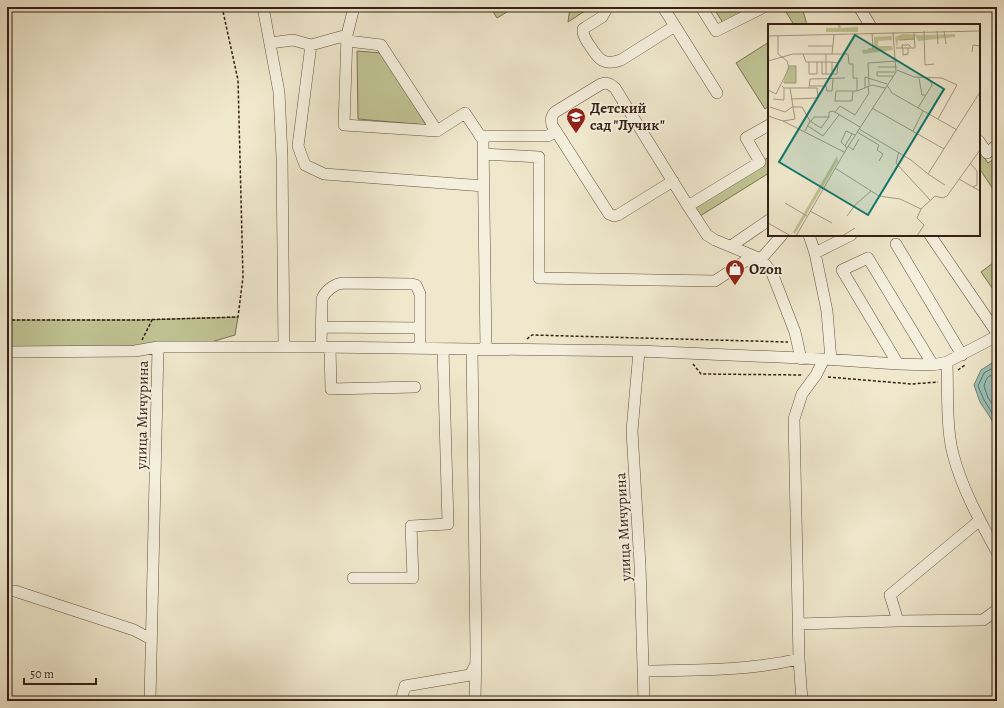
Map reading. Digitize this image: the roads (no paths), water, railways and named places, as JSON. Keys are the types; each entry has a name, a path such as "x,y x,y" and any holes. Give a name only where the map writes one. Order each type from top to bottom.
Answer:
{"street":[{"path":"263,7 279,92 282,157 284,347"},
{"path":"354,7 347,38 344,125 437,130 465,113 483,140 486,349"},
{"path":"604,7 606,10 605,14 583,29 583,32 599,60 606,63 613,63 620,60 675,26"},
{"path":"663,7 717,93"},
{"path":"701,7 716,31 764,7"},
{"path":"859,7 869,24"},
{"path":"270,43 293,40 311,45 347,38 380,45 437,130"},
{"path":"311,45 298,146 305,165 324,174 484,186"},
{"path":"673,181 618,215 611,216 605,211 556,131 551,120 552,115 601,84 610,84 615,88 707,235 715,240 757,257 772,273 795,332 801,359"},
{"path":"688,206 760,162 746,138 768,126"},
{"path":"480,136 548,136 556,131"},
{"path":"980,142 987,152 997,145"},
{"path":"483,154 539,157 539,278 715,281 757,257 781,236"},
{"path":"731,246 768,221"},
{"path":"802,701 798,624 794,418 802,394 828,360 827,311 815,253 809,236"},
{"path":"815,253 849,236"},
{"path":"931,236 997,334"},
{"path":"896,244 962,355"},
{"path":"898,364 842,270 868,258 933,365"},
{"path":"415,387 331,389 326,347 321,327 321,303 323,296 336,285 351,283 416,285 420,294 420,348"},
{"path":"321,327 420,328"},
{"name":"улица Мичурина","path":"150,701 158,347 326,347 639,351 933,365 947,362 962,355 997,334"},
{"path":"7,352 136,351 158,347"},
{"path":"353,578 413,578 411,526 448,524 443,348"},
{"path":"472,349 475,701"},
{"name":"улица Мичурина","path":"639,351 632,431 640,565 644,701"},
{"path":"947,362 949,423 953,454 966,489 997,552"},
{"path":"898,621 890,595 980,520"},
{"path":"7,591 15,591 134,630 151,639"},
{"path":"798,624 983,620 997,610"},
{"path":"644,671 722,670 781,663 799,659"},
{"path":"401,701 405,686 470,675 475,665"}],"water":[{"path":"992,363 997,367 997,430 980,402 974,385 981,370"}],"place":[{"name":"Детский сад \"Лучик\"","path":"576,134"},
{"name":"Ozon","path":"735,286"}]}
